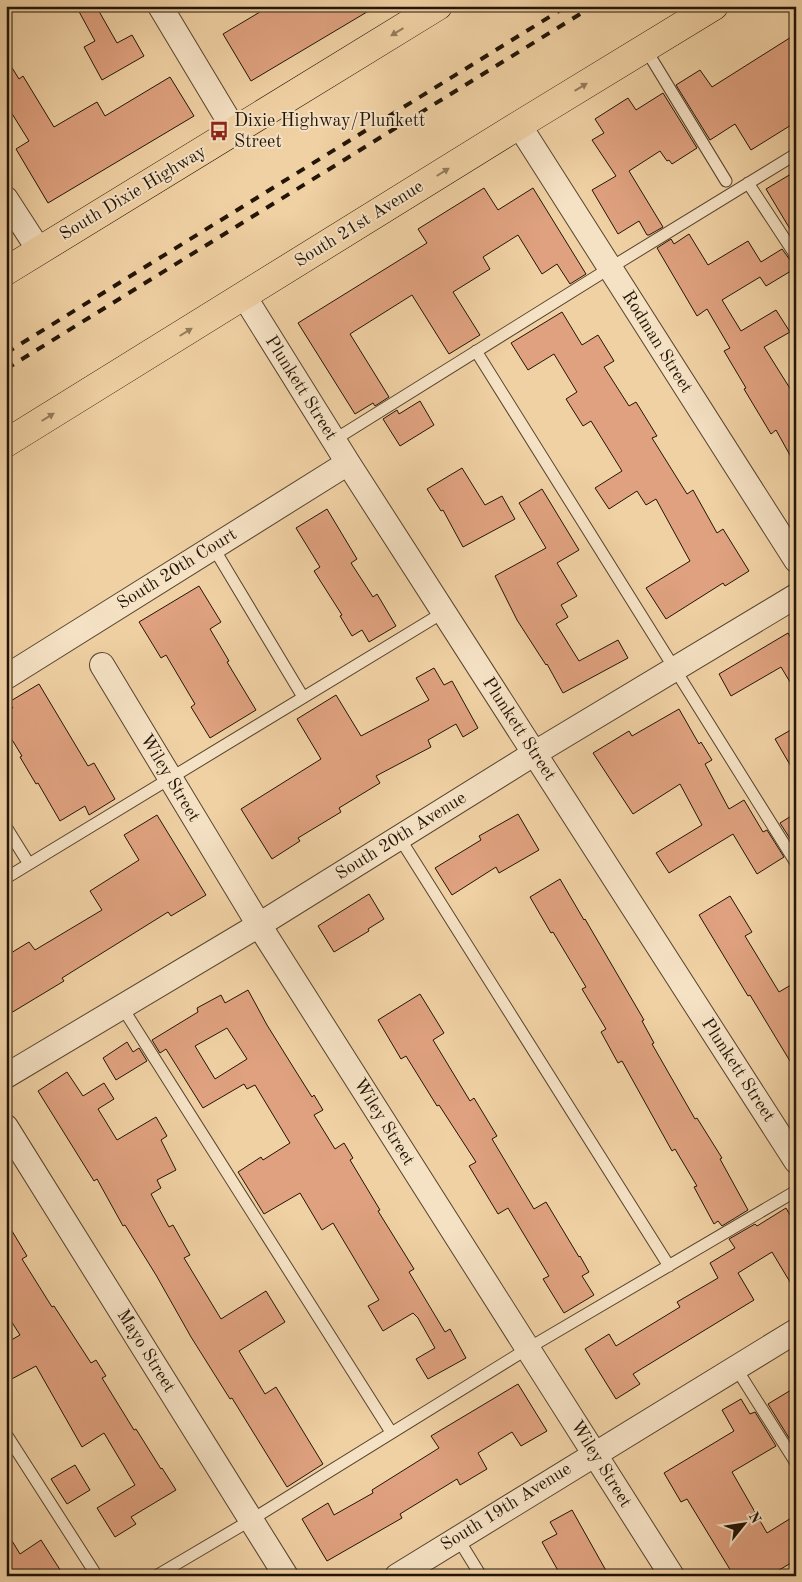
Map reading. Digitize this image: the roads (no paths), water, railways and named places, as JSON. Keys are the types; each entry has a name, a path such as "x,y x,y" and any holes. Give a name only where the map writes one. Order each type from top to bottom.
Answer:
{"main road":[{"name":"South Dixie Highway","path":"6,270 438,6"},
{"name":"South 21st Avenue","path":"6,443 714,6"}],"street":[{"path":"160,6 234,131"},
{"name":"Rodman Street","path":"519,125 796,560"},
{"path":"6,198 39,250"},
{"name":"Plunkett Street","path":"244,296 348,463 796,1161"},
{"name":"South 20th Court","path":"6,677 348,463"},
{"name":"South 20th Avenue","path":"6,1076 796,596"},
{"name":"Wiley Street","path":"102,665 259,924 672,1576"},
{"name":"Mayo Street","path":"6,1127 286,1576"},
{"name":"South 19th Avenue","path":"397,1576 457,1537 796,1331"}],"lane":[{"path":"645,48 726,181"},
{"path":"334,440 796,154"},
{"path":"748,183 796,256"},
{"path":"476,351 796,863"},
{"path":"213,547 303,697"},
{"path":"6,878 444,612"},
{"path":"6,827 29,864"},
{"path":"399,838 669,1266"},
{"path":"122,1006 390,1432"},
{"path":"156,1576 251,1520 390,1432 527,1349 796,1191"},
{"path":"736,1368 796,1463"},
{"path":"6,1434 97,1576"},
{"path":"457,1537 482,1576"}],"railway":[{"path":"6,353 567,6"},
{"path":"6,369 593,6"}],"place":[{"name":"Dixie Highway/Plunkett Street","path":"219,131"}]}
